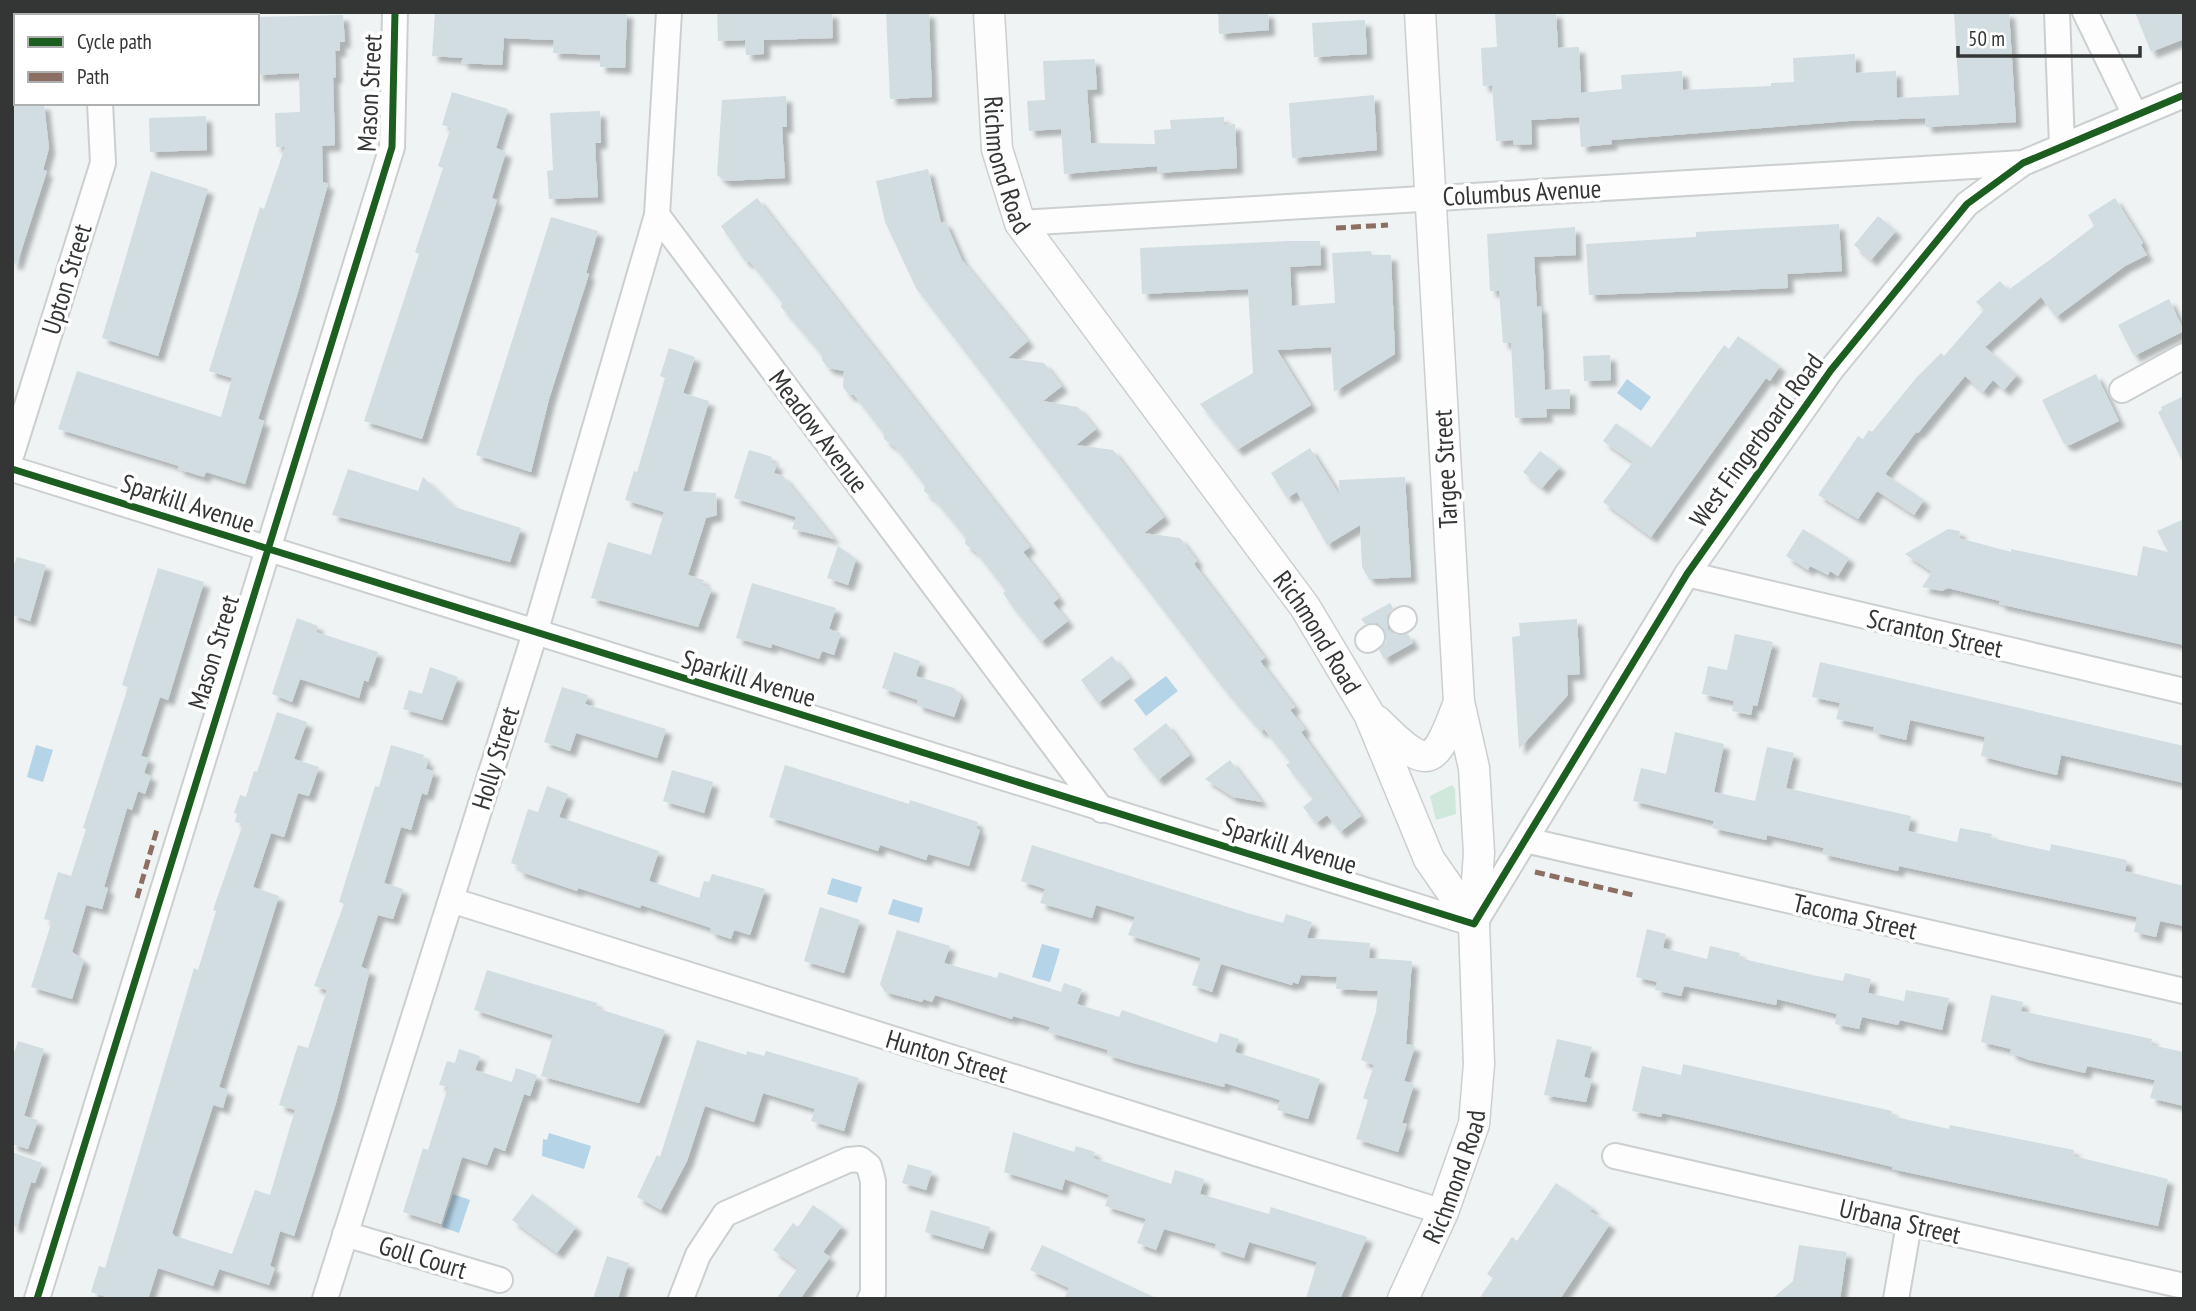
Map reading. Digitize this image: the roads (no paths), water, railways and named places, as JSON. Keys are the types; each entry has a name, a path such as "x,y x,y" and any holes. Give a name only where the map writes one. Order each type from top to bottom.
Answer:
{"main road":[{"name":"Richmond Road","path":"989,12 997,149 1020,223 1305,607 1369,714 1429,859 1474,924 1479,1064 1474,1124 1443,1212 1403,1299"},
{"name":"Targee Street","path":"1420,12 1459,702 1474,768 1479,857 1474,924"},
{"path":"1369,714 1413,755 1425,757 1436,752 1446,738 1459,702"}],"street":[{"name":"Mason Street","path":"37,1299 392,146 394,12"},
{"path":"657,215 669,12"},
{"path":"2057,12 2062,146"},
{"path":"2085,12 2135,115"},
{"name":"West Fingerboard Road","path":"1474,924 1687,574 1840,359 1966,204 2023,163 2184,95"},
{"name":"Upton Street","path":"12,453 103,163 100,105"},
{"name":"Columbus Avenue","path":"1020,223 2023,163"},
{"name":"Holly Street","path":"325,1299 535,634 657,215"},
{"name":"Meadow Avenue","path":"657,215 1102,810"},
{"path":"2122,390 2184,356"},
{"name":"Sparkill Avenue","path":"12,469 535,634 1474,924"},
{"name":"Scranton Street","path":"1687,574 2184,691"},
{"name":"Tacoma Street","path":"1525,840 2184,991"},
{"name":"Hunton Street","path":"451,900 1443,1212"},
{"name":"Urbana Street","path":"1615,1156 2184,1286"},
{"path":"681,1299 698,1255 725,1214 848,1160 860,1159 869,1166 873,1181 876,1297"},
{"path":"1896,1299 1909,1224"},
{"name":"Goll Court","path":"345,1234 500,1280"}],"water":[{"path":"1627,379 1651,397 1641,411 1617,393"},
{"path":"1166,676 1178,691 1146,716 1134,700"},
{"path":"36,745 53,750 43,782 27,777"},
{"path":"832,878 862,887 857,903 827,894"},
{"path":"893,899 923,908 919,923 888,914"},
{"path":"1042,944 1060,949 1050,982 1032,977"},
{"path":"549,1133 591,1146 584,1169 542,1156 543,1139 547,1140"},
{"path":"453,1194 470,1200 459,1233 442,1227"}]}
